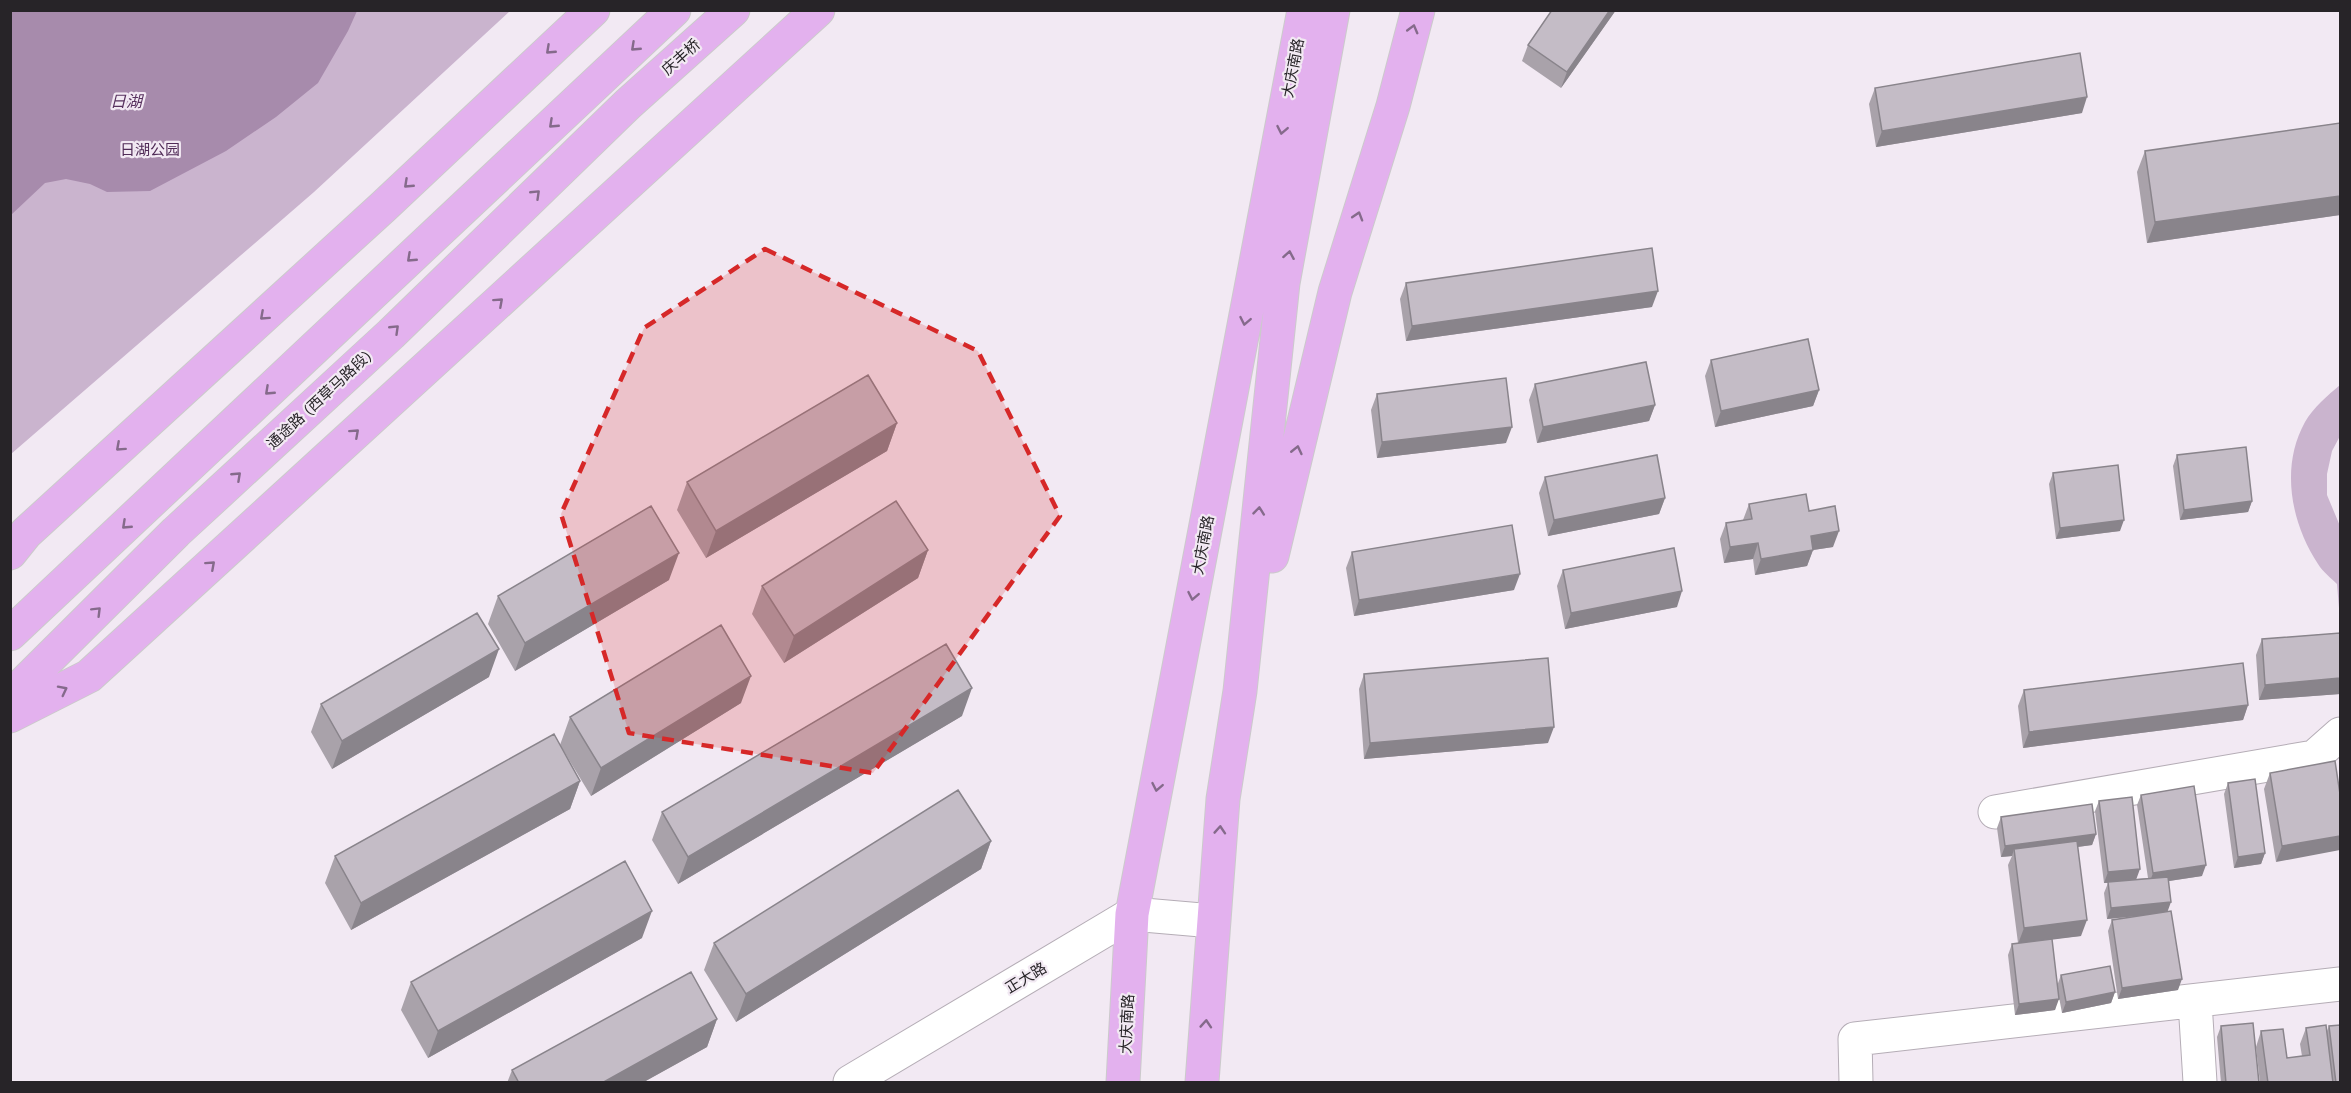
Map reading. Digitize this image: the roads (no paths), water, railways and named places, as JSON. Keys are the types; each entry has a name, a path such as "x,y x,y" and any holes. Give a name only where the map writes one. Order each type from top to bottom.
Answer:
{"main road":[{"path":"10,553 26,533 383,207 593,10"},
{"path":"10,634 674,10"},
{"name":"庆丰桥","path":"628,104 733,10"},
{"path":"10,716 89,676 818,10"},
{"name":"大庆南路","path":"1124,1083 1132,914 1304,10"},
{"name":"大庆南路","path":"1202,1083 1223,799 1240,691 1283,283 1333,10"},
{"path":"1240,691 1335,292 1393,105 1418,10"},
{"name":"通途路 (西草马路段)","path":"10,697 176,532 391,334 628,104"}],"street":[{"path":"1995,812 2314,757 2340,734"},
{"path":"1132,914 1213,921"},
{"name":"正大路","path":"850,1083 1132,914"},
{"path":"1856,1083 1854,1039 2340,984"},
{"path":"2194,1002 2200,1083"}],"water":[{"name":"日湖","path":"11,10 357,11 318,83 276,117 226,151 150,191 107,192 90,184 66,179 45,183 11,215"}],"park label":[{"name":"日湖公园","path":"150,150"}]}
